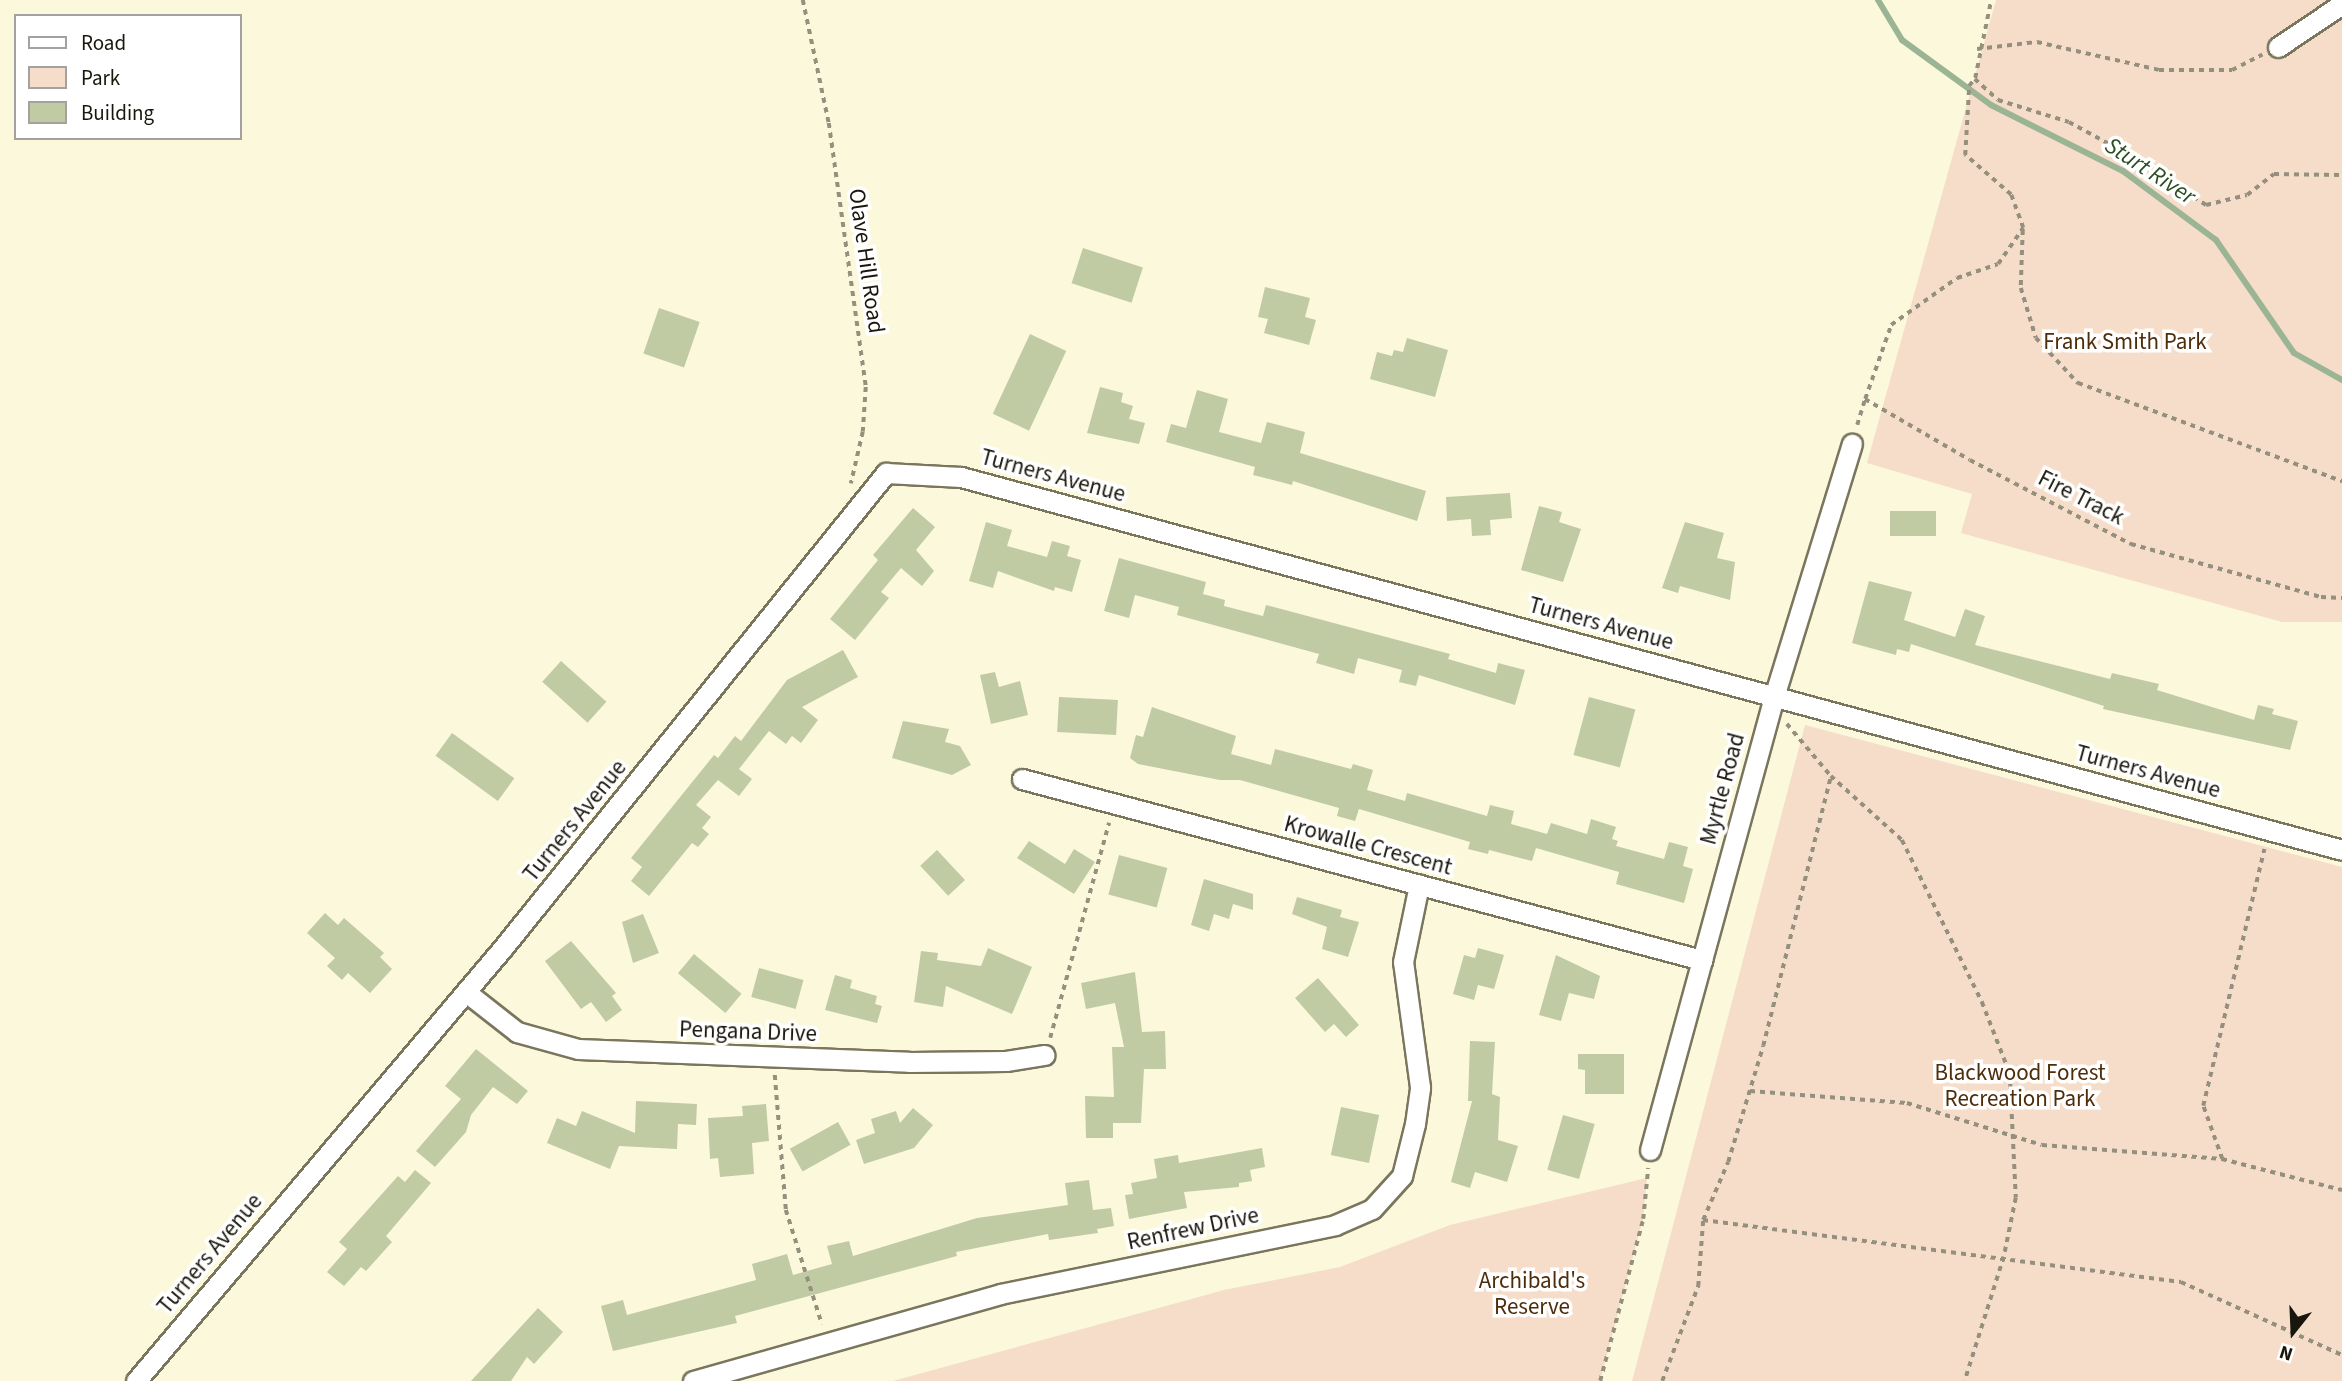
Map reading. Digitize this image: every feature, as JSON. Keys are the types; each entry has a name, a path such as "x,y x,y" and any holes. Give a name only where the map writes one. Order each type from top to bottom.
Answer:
{"street":[{"path":"2278,47 2342,4"},
{"name":"Myrtle Road","path":"1650,1150 1774,697 1852,444"},
{"name":"Turners Avenue","path":"136,1381 466,992 886,473 961,477 2342,850"},
{"name":"Krowalle Crescent","path":"1022,779 1702,960"},
{"name":"Renfrew Drive","path":"693,1381 1000,1294 1335,1224 1372,1209 1402,1176 1415,1124 1419,1087 1403,962 1419,885"},
{"name":"Pengana Drive","path":"466,992 517,1032 578,1049 773,1058 992,1061 1045,1055"}],"path":[{"name":"Olave Hill Road","path":"803,0 829,122 866,387 863,432 849,491"},
{"path":"1991,0 1977,49 1975,78 1969,86 1965,155 2011,195 2023,228 2021,288 2036,338 2078,383 2342,481"},
{"path":"1977,49 2037,42 2159,70 2232,70 2278,47"},
{"path":"1975,78 1998,100 2070,122 2144,163 2206,205 2247,195 2274,174 2342,175"},
{"path":"1852,444 1891,325 1957,278 1998,264 2023,228"},
{"name":"Fire Track","path":"1865,399 1970,460 2131,544 2321,597 2342,598"},
{"path":"1774,697 1790,732 1832,776 1902,840 1982,1002 2010,1074 2016,1198 2004,1257 1965,1381"},
{"path":"1662,1381 1698,1286 1703,1220 1728,1162 1749,1091 1832,776"},
{"path":"1045,1055 1114,804"},
{"path":"2222,1159 2203,1105 2268,830"},
{"path":"773,1058 786,1210 828,1343"},
{"path":"1749,1091 1907,1103 2042,1145 2222,1159 2342,1190"},
{"path":"1600,1381 1643,1219 1650,1150"},
{"path":"1703,1220 2181,1282 2342,1355"}],"green space":[{"name":"Frank Smith Park","path":"1996,0 2342,0 2342,622 2282,622 1961,533 1972,494 1867,463"},
{"name":"Blackwood Forest Recreation Park","path":"1805,725 2342,867 2342,1381 1632,1381"},
{"name":"Archibald's Reserve","path":"1647,1178 1643,1219 1600,1381 893,1381 1224,1290 1340,1267 1450,1225"}],"building":[{"path":"1083,248 1143,267 1131,303 1072,283"},
{"path":"1265,287 1310,298 1305,317 1316,320 1309,345 1264,333 1268,319 1258,317"},
{"path":"659,308 700,322 684,367 643,353"},
{"path":"1030,334 1066,351 1029,431 993,414"},
{"path":"1407,338 1448,350 1435,397 1370,379 1377,352 1392,356 1394,350 1403,352"},
{"path":"1100,387 1123,393 1121,402 1133,406 1129,419 1145,423 1139,444 1087,433"},
{"path":"1197,390 1228,399 1219,432 1261,443 1267,422 1305,432 1300,453 1426,491 1417,521 1293,481 1292,485 1253,475 1255,467 1166,442 1171,424 1186,428"},
{"path":"1510,493 1512,518 1490,520 1491,535 1472,536 1471,519 1447,521 1446,497"},
{"path":"1539,506 1562,512 1559,522 1581,529 1563,582 1521,570"},
{"path":"913,508 935,527 916,550 934,571 922,586 901,568 881,592 889,598 855,640 830,619 878,560 873,555"},
{"path":"1890,511 1936,511 1936,536 1890,536"},
{"path":"986,522 1012,530 1007,546 1047,557 1052,541 1070,546 1067,556 1081,560 1072,592 1055,587 1054,591 998,571 993,588 969,581"},
{"path":"1685,522 1724,533 1717,558 1735,562 1730,600 1680,586 1678,593 1662,588"},
{"path":"1119,558 1206,582 1203,594 1225,600 1224,606 1263,616 1266,605 1450,654 1448,659 1496,673 1498,663 1525,670 1515,705 1419,675 1416,686 1399,682 1402,670 1358,658 1354,674 1316,663 1319,654 1177,615 1179,607 1135,595 1129,618 1104,611"},
{"path":"1869,581 1912,592 1904,620 1955,637 1965,609 1985,616 1975,645 2110,679 2112,673 2159,684 2157,690 2254,720 2258,705 2274,709 2272,714 2298,721 2290,750 2103,709 2104,706 1911,644 1909,652 1897,649 1896,655 1852,643"},
{"path":"843,650 858,677 802,707 818,720 801,743 792,736 786,744 769,731 739,769 752,779 739,796 718,780 696,805 711,817 702,828 709,834 698,847 692,843 649,896 631,881 642,867 631,858 714,755 718,758 735,736 741,741 787,680"},
{"path":"561,661 606,702 588,723 542,682"},
{"path":"995,672 999,687 1020,681 1028,715 991,724 980,675"},
{"path":"1059,697 1118,700 1116,735 1057,732"},
{"path":"1589,697 1635,709 1620,767 1573,755"},
{"path":"1152,707 1236,736 1231,754 1271,765 1275,749 1351,769 1353,764 1373,770 1367,790 1405,801 1407,793 1487,816 1490,805 1514,811 1511,824 1547,834 1551,823 1587,834 1591,819 1616,827 1612,839 1618,841 1616,846 1664,859 1669,842 1688,847 1683,866 1693,869 1684,903 1616,884 1619,872 1536,848 1532,861 1489,850 1488,854 1468,849 1470,842 1359,809 1355,821 1337,816 1339,808 1240,780 1220,780 1138,764 1130,758 1136,735 1143,737"},
{"path":"903,721 949,729 945,742 960,746 971,765 952,775 892,758"},
{"path":"452,733 514,778 498,801 436,756"},
{"path":"1029,841 1065,864 1074,849 1095,862 1074,894 1017,858"},
{"path":"937,850 965,880 948,896 920,866"},
{"path":"1119,855 1167,868 1157,908 1108,895"},
{"path":"1204,879 1253,894 1253,910 1233,904 1229,919 1214,914 1209,931 1191,925"},
{"path":"1297,897 1342,910 1340,917 1359,922 1348,957 1322,949 1327,927 1292,914"},
{"path":"325,913 338,925 344,918 384,953 380,957 392,969 370,993 348,973 342,980 327,966 335,958 307,933"},
{"path":"643,914 659,953 633,963 622,922"},
{"path":"571,941 616,993 612,996 622,1010 606,1022 591,1002 581,1009 545,961"},
{"path":"988,948 1032,967 1012,1014 946,986 943,1007 914,1002 921,951 938,953 937,960 981,966"},
{"path":"1478,948 1504,955 1494,989 1478,985 1474,1000 1453,994 1464,955 1475,958"},
{"path":"694,954 741,994 725,1013 678,973"},
{"path":"1556,955 1600,976 1594,999 1569,993 1561,1021 1539,1015"},
{"path":"759,968 803,980 796,1009 751,997"},
{"path":"1135,972 1142,1032 1165,1031 1166,1069 1144,1069 1141,1123 1113,1123 1113,1138 1086,1138 1085,1096 1114,1097 1112,1047 1124,1047 1115,1003 1086,1009 1081,983"},
{"path":"835,975 852,980 850,988 877,996 875,1004 882,1006 877,1023 825,1010"},
{"path":"1318,978 1359,1025 1346,1037 1334,1024 1325,1032 1295,998"},
{"path":"1470,1041 1495,1042 1492,1094 1500,1097 1498,1140 1518,1146 1507,1182 1475,1172 1470,1188 1451,1182 1472,1101 1468,1101"},
{"path":"476,1049 528,1091 517,1104 493,1087 471,1115 466,1132 435,1167 416,1151 461,1099 445,1086"},
{"path":"1578,1054 1624,1054 1624,1094 1585,1094 1585,1070 1578,1069"},
{"path":"636,1101 697,1104 696,1125 678,1124 677,1149 619,1146 610,1169 547,1143 557,1118 576,1126 582,1111 635,1133"},
{"path":"766,1104 769,1141 752,1143 754,1174 720,1177 718,1158 710,1159 708,1118 743,1116 742,1106"},
{"path":"1341,1107 1379,1115 1369,1163 1331,1155"},
{"path":"913,1108 933,1125 914,1148 864,1164 856,1140 875,1133 871,1119 896,1111 900,1123"},
{"path":"1563,1115 1595,1124 1579,1179 1547,1170"},
{"path":"838,1122 851,1145 803,1171 790,1149"},
{"path":"1262,1148 1265,1167 1250,1170 1252,1181 1239,1183 1239,1187 1184,1192 1187,1208 1129,1219 1125,1195 1133,1194 1131,1183 1157,1178 1154,1159 1178,1155 1179,1163"},
{"path":"415,1170 431,1183 386,1236 392,1242 366,1271 361,1267 344,1286 327,1272 347,1249 339,1242 398,1176 405,1182"},
{"path":"1089,1180 1093,1210 1111,1208 1114,1226 1097,1229 1098,1233 1049,1240 1048,1234 956,1252 957,1256 735,1316 737,1323 613,1351 601,1306 623,1300 627,1315 756,1280 752,1264 787,1254 793,1275 832,1264 827,1246 849,1241 853,1256 977,1218 1068,1205 1065,1183"},
{"path":"538,1308 563,1332 534,1364 527,1357 511,1381 471,1381"}],"waterway":[{"name":"Sturt River","path":"1878,0 1902,40 1991,105 2123,171 2216,240 2294,353 2342,380"}]}
